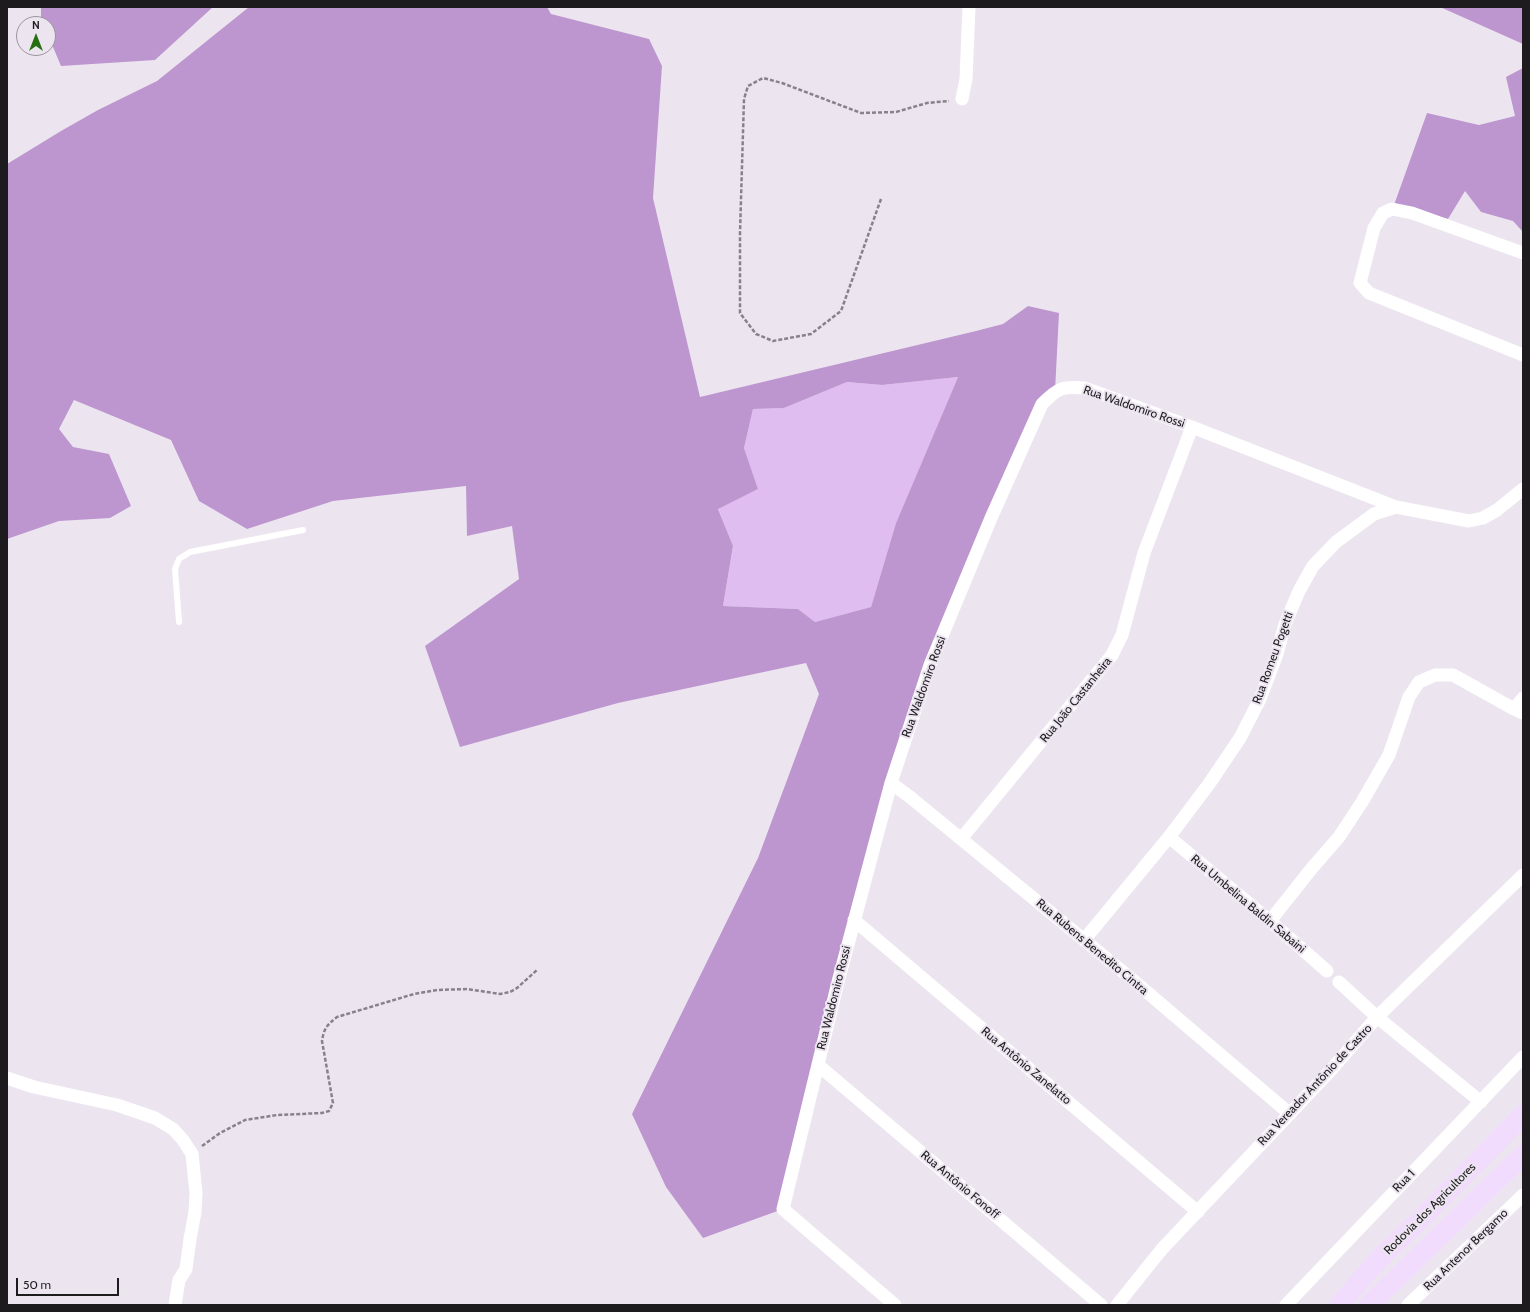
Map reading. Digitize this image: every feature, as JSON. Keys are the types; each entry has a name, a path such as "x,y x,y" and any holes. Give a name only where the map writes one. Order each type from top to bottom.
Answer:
{"main road":[{"name":"Rodovia dos Agricultores","path":"1339,1305 1382,1256 1429,1211 1523,1115"},
{"name":"Rodovia dos Agricultores","path":"1369,1305 1455,1223 1523,1155"}],"street":[{"path":"962,99 966,79 969,7"},
{"path":"1523,253 1412,213 1392,209 1383,213 1374,228 1360,283 1369,293 1523,355"},
{"name":"Rua Waldomiro Rossi","path":"895,1305 783,1209 854,920 891,783 930,665 991,518 1042,404 1055,391 1068,387 1085,388 1192,427 1396,507"},
{"name":"Rua João Castanheira","path":"961,839 1112,655 1122,635 1144,553 1192,427"},
{"name":"Rua Romeu Pogetti","path":"1084,940 1169,837 1209,784 1240,738 1260,699 1285,624 1299,591 1313,566 1336,542 1350,530 1374,514 1396,507 1469,521 1483,518 1497,510 1523,489"},
{"path":"1270,921 1339,837 1362,802 1389,755 1409,697 1419,682 1435,675 1453,675 1519,711 1523,698"},
{"name":"Rua Rubens Benedito Cintra","path":"891,783 1084,940 1290,1114"},
{"name":"Rua Umbelina Baldin Sabaini","path":"1169,837 1270,921 1326,971"},
{"name":"Rua Vereador Antônio de Castro","path":"1118,1305 1162,1249 1290,1114 1377,1018 1523,875"},
{"name":"Rua Antônio Zanelatto","path":"854,920 1198,1212"},
{"path":"1339,982 1377,1018 1480,1102"},
{"name":"Rua 1","path":"1286,1305 1523,1057"},
{"name":"Rua Antônio Fonoff","path":"818,1065 1101,1305"},
{"path":"7,1078 34,1087 117,1105 155,1118 173,1129 183,1140 192,1154 196,1193 195,1212 186,1269 179,1280 175,1305"},
{"name":"Rua Antenor Bergamo","path":"1408,1305 1523,1195"}],"lane":[{"path":"179,622 175,569 179,559 190,552 303,530"}],"path":[{"path":"881,199 841,311 811,334 773,341 756,334 740,313 740,233 744,99 748,86 763,78 782,83 861,113 896,112 927,103 962,99"},
{"path":"192,1154 220,1133 245,1120 277,1115 322,1113 329,1111 333,1103 322,1041 324,1031 328,1024 337,1017 414,994 437,990 467,990 500,994 505,993 517,988 537,970"}],"shaded area":[{"path":"41,7 213,7 155,60 61,66 56,54 56,16 41,16"},
{"path":"249,7 547,7 551,14 649,39 662,66 653,198 700,397 1003,324 1028,306 1059,313 1055,391 991,518 891,783 783,1209 703,1238 666,1187 632,1114 758,858 819,694 806,663 618,703 460,747 425,646 519,579 512,526 467,536 466,486 333,501 247,529 199,501 171,440 74,400 59,429 73,447 109,454 131,506 110,518 59,521 7,539 7,164 98,110 157,81","holes":["958,377 896,523 871,607 815,622 798,609 723,606 733,546 718,509 758,489 744,448 753,409 784,408 847,382 882,385"]},
{"path":"1440,7 1523,7 1523,44"},
{"path":"1523,68 1523,232 1513,221 1481,212 1465,191 1448,219 1394,205 1427,113 1479,125 1515,116 1506,77"},
{"path":"958,377 896,523 871,607 815,622 798,609 723,606 733,547 718,508 758,489 744,448 753,409 784,408 847,382 882,385"}]}
